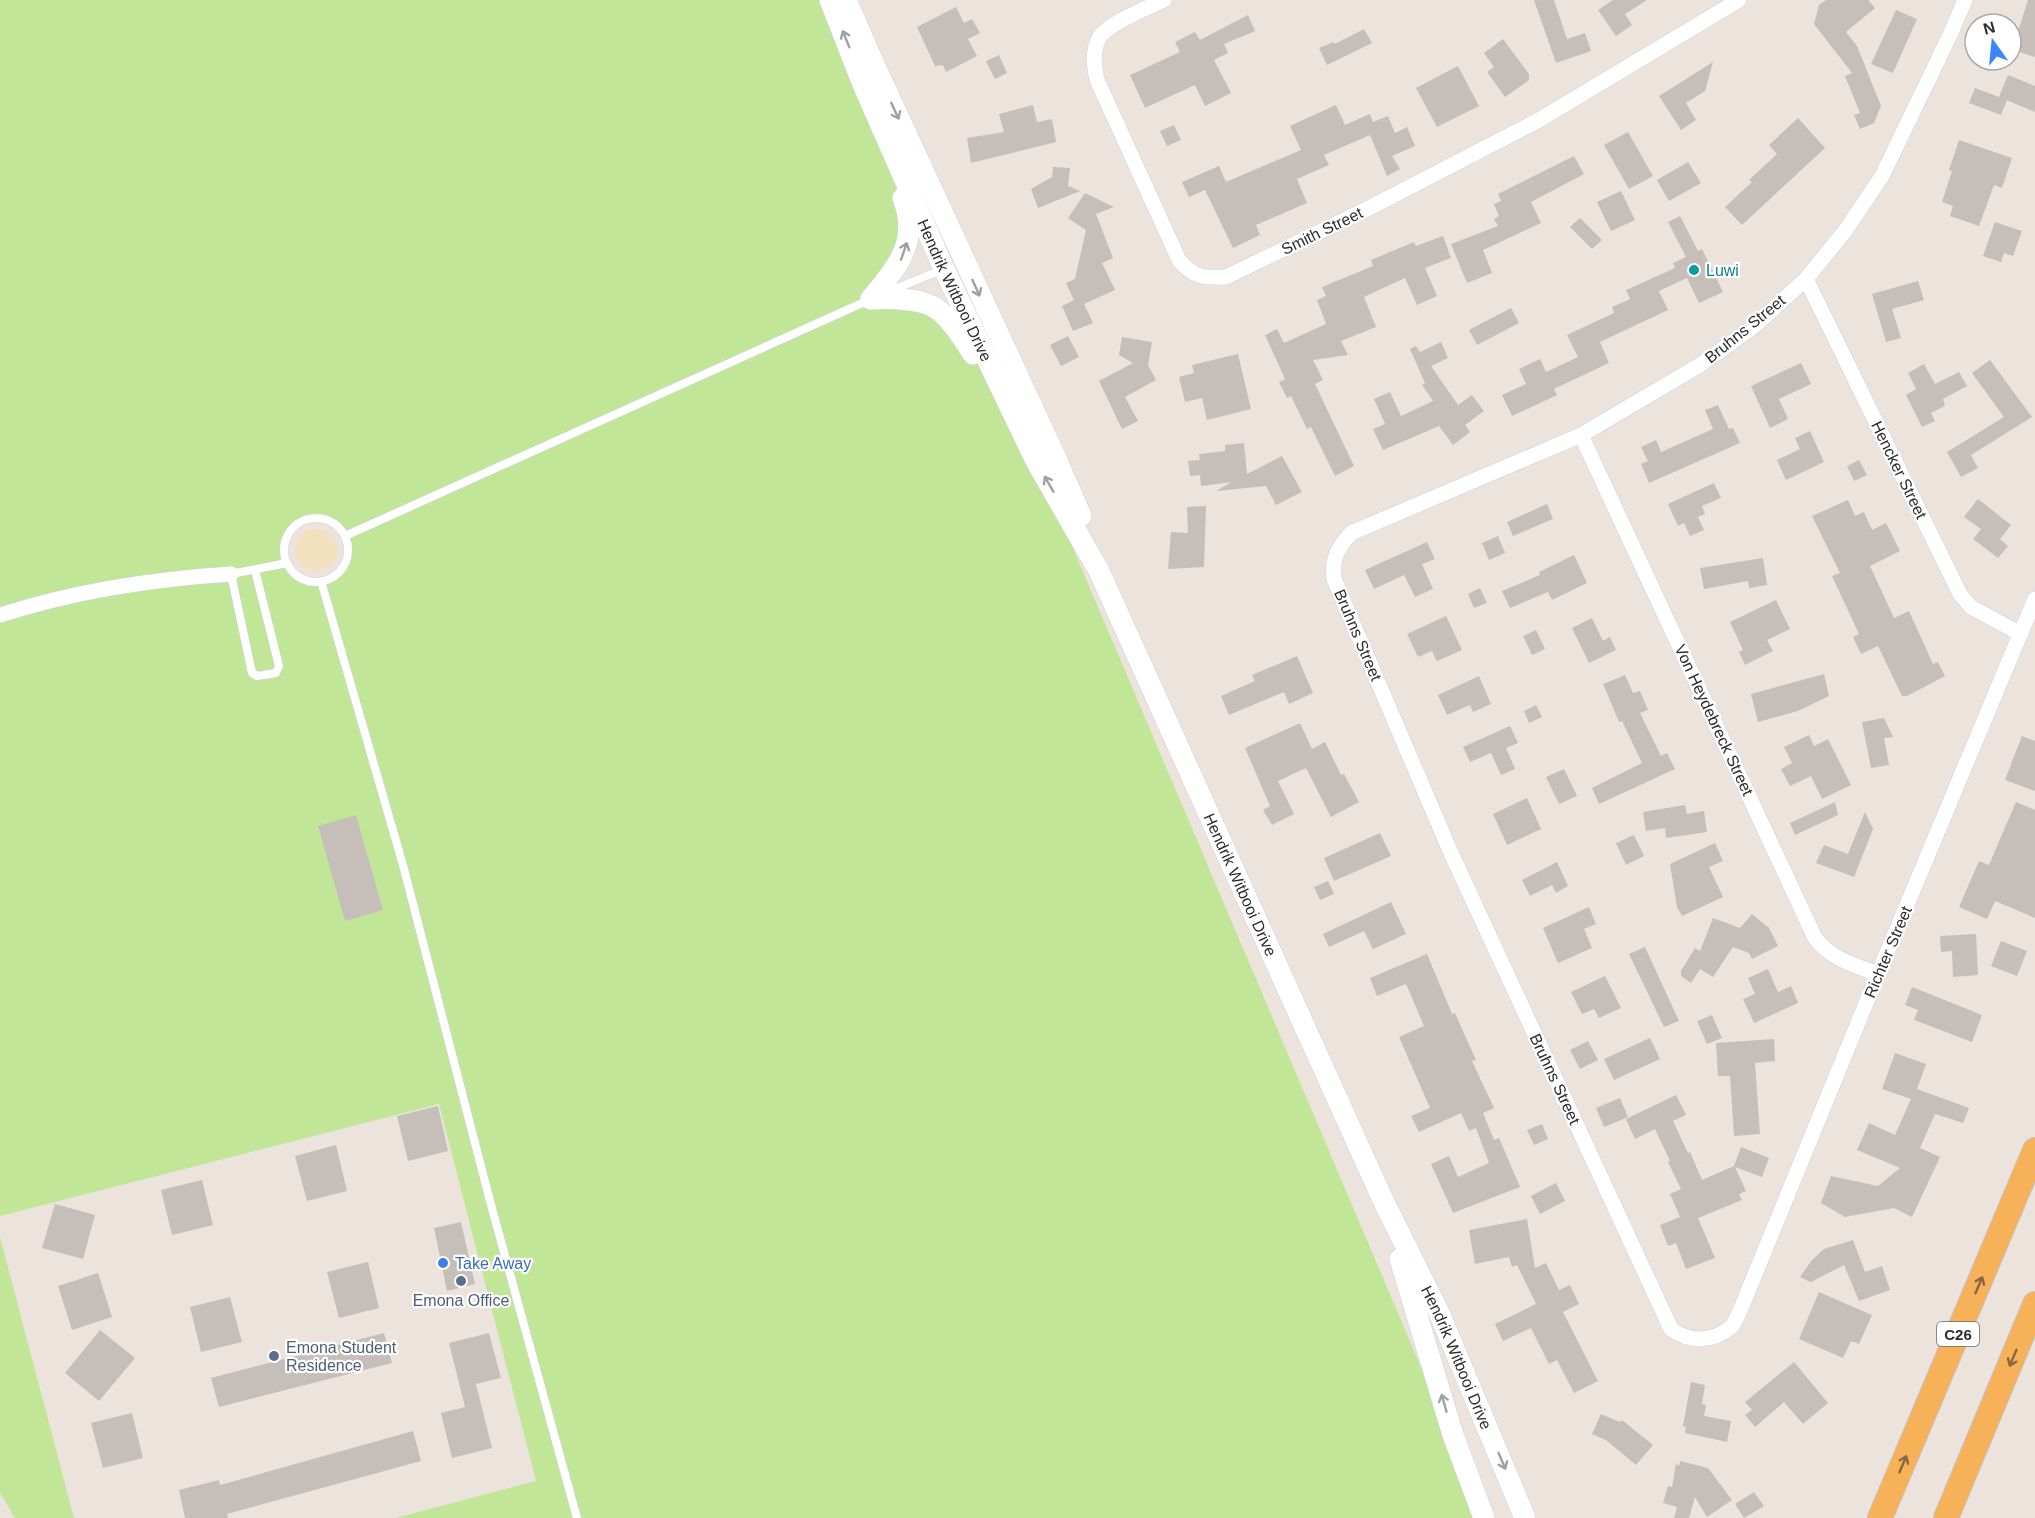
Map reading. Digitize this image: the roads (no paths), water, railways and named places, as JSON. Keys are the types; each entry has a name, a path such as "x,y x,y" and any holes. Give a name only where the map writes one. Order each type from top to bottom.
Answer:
{"main road":[{"name":"Hendrik Witbooi Drive","path":"830,0 862,81 944,269 1036,461 1100,571 1382,1198 1440,1315 1526,1518"},
{"name":"Hendrik Witbooi Drive","path":"846,0 1058,463 1085,525 1100,571"},
{"path":"862,81 865,102 907,209 909,223 907,241 899,264 871,299"},
{"path":"871,299 893,298 937,308 963,338 1036,461"},
{"name":"C26","path":"1880,1518 2035,1150"},
{"name":"Hendrik Witbooi Drive","path":"1382,1198 1453,1435 1484,1518"},
{"path":"1946,1518 2035,1304"}],"street":[{"name":"Smith Street","path":"1164,0 1118,22 1100,36 1094,53 1097,80 1179,260 1194,274 1209,278 1226,277 1371,207 1539,120 1738,0"},
{"name":"Bruhns Street","path":"1742,1306 1733,1325 1715,1337 1698,1340 1680,1336 1671,1329 1451,853 1334,579 1332,564 1342,543 1351,533 1581,435 1700,365 1753,327 1806,279 1845,231 1882,176 1965,0"},
{"name":"Hencker Street","path":"1806,279 1960,594 1971,607 2021,634"},
{"name":"Von Heydebreck Street","path":"1581,435 1815,938 1823,949 1840,960 1878,974"},
{"path":"0,615 46,600 106,588 231,574"},
{"name":"Richter Street","path":"1742,1306 2035,599"}],"lane":[{"path":"345,536 963,259"},
{"path":"322,518 339,528 345,536 348,545 345,565 331,578 321,581 301,578 292,571 287,562 285,543 288,534 303,521 322,518"},
{"path":"255,570 279,666 276,673 257,676 252,674 231,574 287,562"},
{"path":"321,581 403,865 490,1201 577,1518"}],"place":[{"name":"Luwi","path":"1694,270"},
{"name":"Take Away","path":"443,1263"},
{"name":"Emona Office","path":"461,1281"},
{"name":"Emona Student Residence","path":"274,1356"}]}
